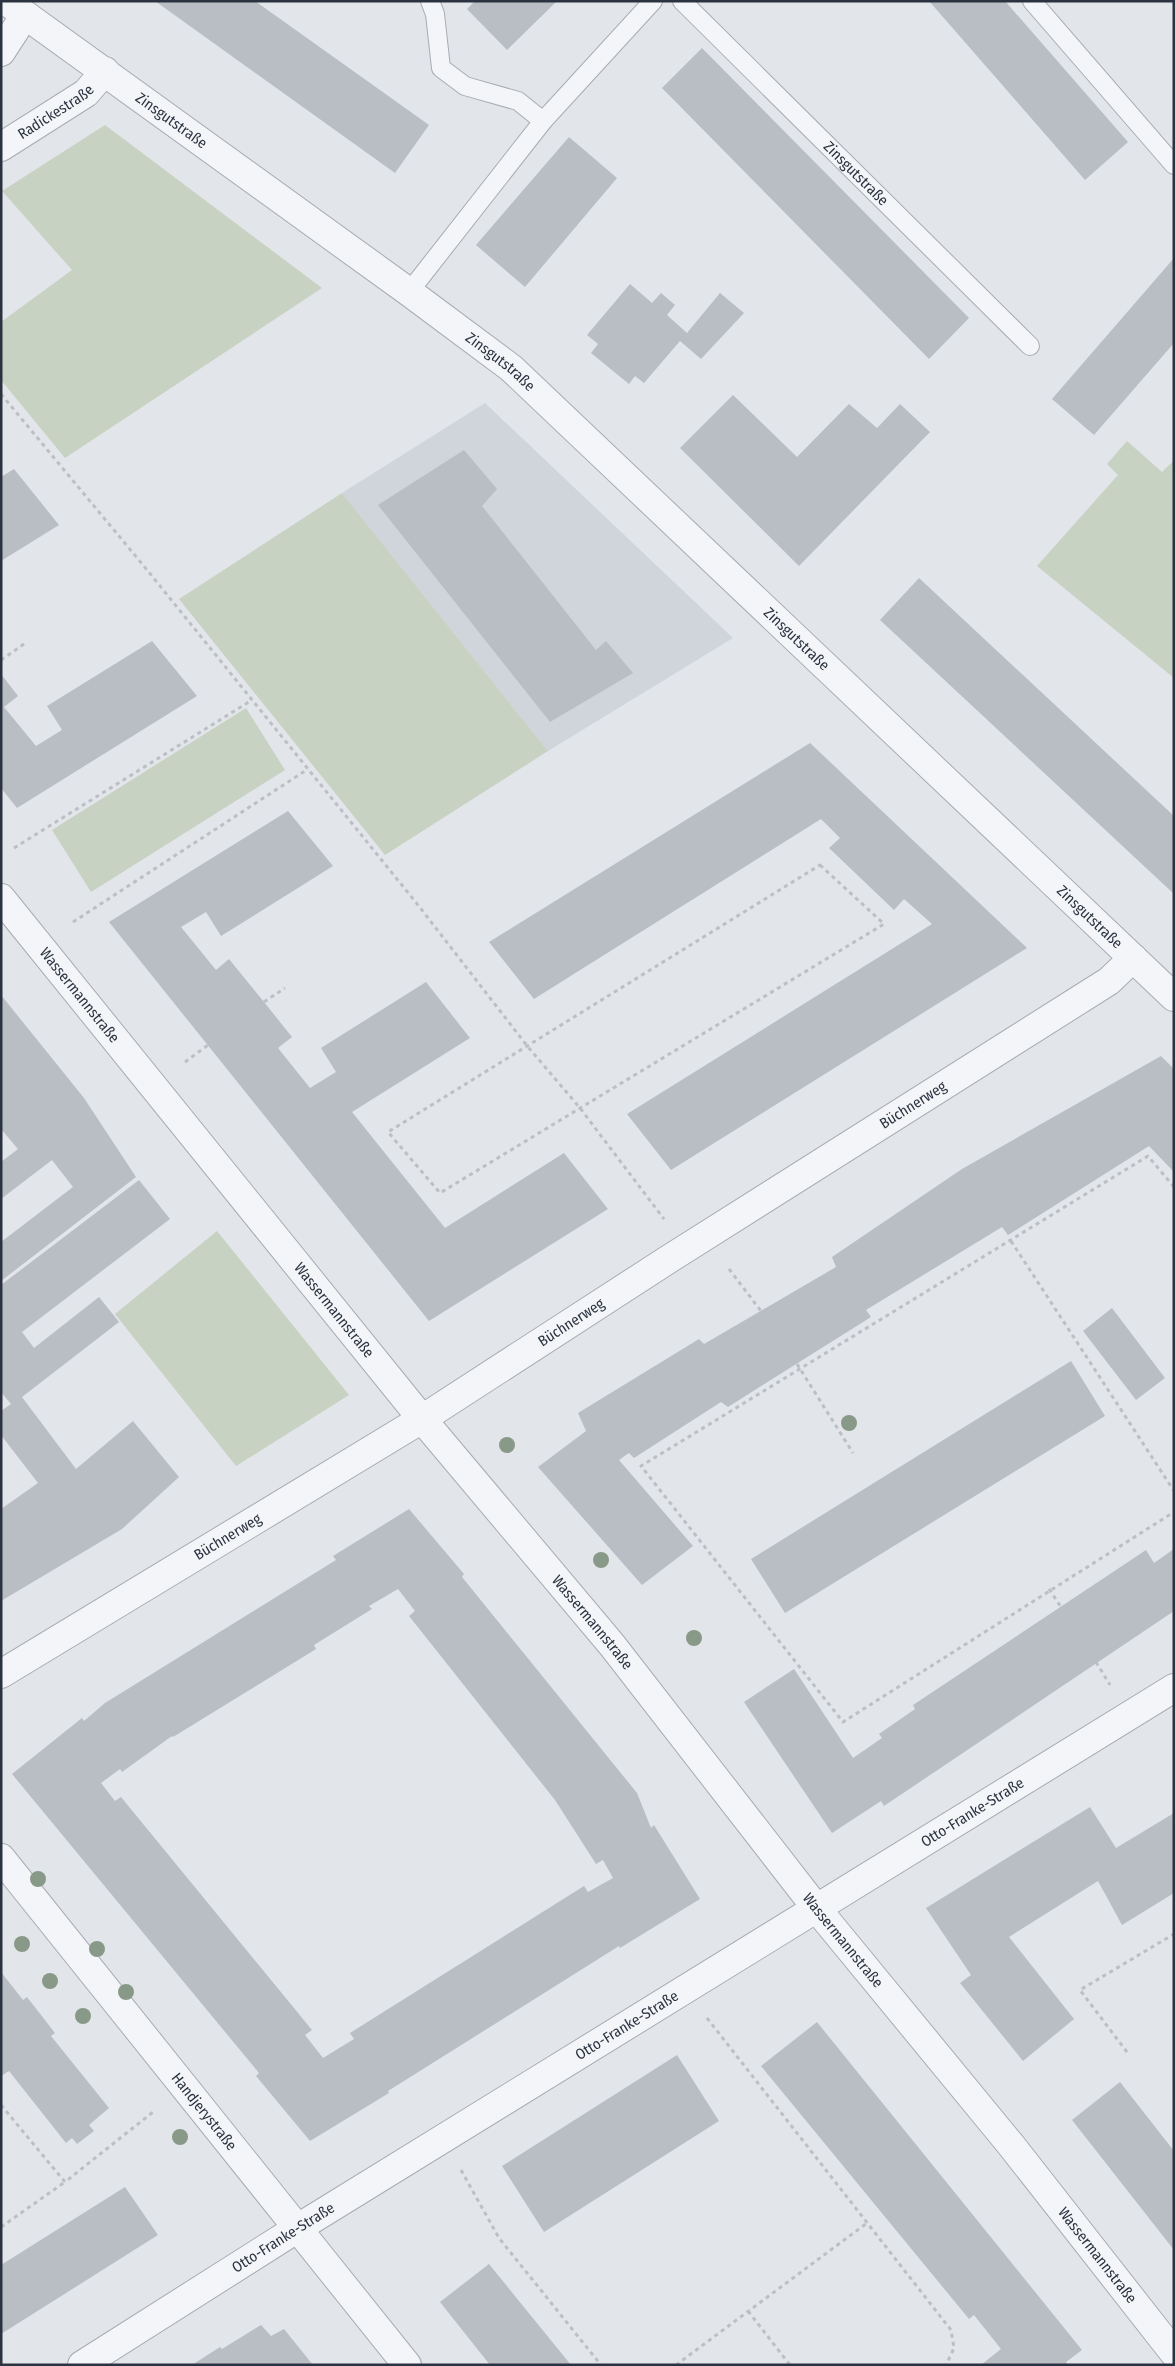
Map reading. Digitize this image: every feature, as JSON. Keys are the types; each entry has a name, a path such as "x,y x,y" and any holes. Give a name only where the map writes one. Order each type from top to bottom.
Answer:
{"street":[{"path":"1,52 16,8"},
{"name":"Zinsgutstraße","path":"16,8 511,368 766,612 810,651 1174,997"},
{"name":"Radickestraße","path":"1,147 86,92 105,71"},
{"name":"Wassermannstraße","path":"1,898 422,1420 612,1645 817,1909 1011,2145 1174,2353"},
{"name":"Büchnerweg","path":"1,1674 422,1420 669,1259 1109,981 1133,958"},
{"name":"Otto-Franke-Straße","path":"82,2365 298,2228 1174,1688"},
{"name":"Handjerystraße","path":"1,1858 406,2365"}],"lane":[{"path":"430,1 435,14 441,68 465,86 518,101 543,121"},
{"path":"409,292 543,121 653,1"},
{"name":"Zinsgutstraße","path":"682,1 1030,346"},
{"path":"1032,1 1174,166"}],"path":[{"path":"1,394 308,769 528,1046 580,1108 664,1219"},
{"path":"1,660 27,642"},
{"path":"14,848 252,700"},
{"path":"73,922 308,769"},
{"path":"820,866 884,924 580,1108 440,1193 388,1132 820,866"},
{"path":"264,1002 284,988"},
{"path":"185,1062 208,1045"},
{"path":"1174,1187 1148,1156 641,1466 843,1722 1049,1589 1174,1512"},
{"path":"1011,1241 1174,1491"},
{"path":"729,1269 761,1311"},
{"path":"797,1364 853,1453"},
{"path":"1049,1589 1061,1607"},
{"path":"1096,1662 1110,1685"},
{"path":"1127,2052 1080,1990 1174,1934"},
{"path":"707,2018 950,2330 954,2348 946,2365"},
{"path":"1,2105 65,2182"},
{"path":"1,2227 65,2182 154,2112"},
{"path":"461,2170 499,2238 601,2365"},
{"path":"676,2365 867,2223"},
{"path":"748,2311 790,2365"}],"shaded area":[{"path":"485,403 733,638 548,751 342,493"}],"green space":[{"path":"105,125 322,288 65,458 1,380 1,322 72,270 2,191"},
{"path":"1127,441 1162,472 1174,460 1174,678 1037,566 1118,475 1107,464"},
{"path":"342,493 548,751 385,855 179,599"},
{"path":"246,708 285,770 91,892 52,830"},
{"path":"217,1231 349,1395 236,1466 115,1314"}],"building":[{"path":"155,1 255,1 429,125 395,173"},
{"path":"475,1 557,1 507,50 467,9"},
{"path":"929,1 1005,1 1128,142 1085,180"},
{"path":"702,48 969,318 929,359 662,88"},
{"path":"569,137 617,178 525,287 476,245"},
{"path":"1174,258 1174,343 1094,435 1052,399"},
{"path":"630,284 652,303 661,293 675,305 667,315 687,333 720,293 744,313 701,359 680,341 644,383 635,376 629,384 591,353 598,344 587,335"},
{"path":"733,395 797,457 849,404 877,428 900,404 930,432 799,566 680,448"},
{"path":"464,450 497,489 482,506 596,650 606,641 633,673 550,722 378,505"},
{"path":"14,469 59,525 1,561 1,477"},
{"path":"919,578 1174,816 1174,894 880,620"},
{"path":"152,641 197,696 17,808 1,788 1,674 18,696 4,707 36,746 62,730 47,706"},
{"path":"810,743 1027,948 671,1170 627,1114 932,924 904,899 894,910 829,848 840,838 821,819 534,999 489,942"},
{"path":"288,811 333,866 221,936 206,912 181,927 216,970 229,959 264,1002 292,1037 278,1048 310,1088 336,1072 321,1048 426,982 470,1038 352,1112 445,1228 564,1153 608,1209 429,1321 109,922"},
{"path":"1,995 84,1098 136,1177 1,1281 1,1242 73,1187 52,1160 1,1199 1,1162 18,1149 1,1129"},
{"path":"1161,1056 1174,1069 1174,1172 1149,1146 1008,1235 1002,1227 866,1310 871,1317 728,1407 721,1402 634,1458 629,1453 619,1460 693,1546 642,1585 538,1467 586,1431 578,1413 699,1339 704,1344 836,1267 832,1257 962,1169"},
{"path":"139,1180 170,1219 22,1332 34,1348 99,1297 119,1322 22,1397 76,1469 133,1421 179,1477 122,1529 1,1601 1,1509 38,1483 1,1435 1,1411 11,1404 1,1392 1,1285"},
{"path":"1112,1308 1165,1378 1136,1400 1083,1331"},
{"path":"1071,1361 1105,1416 785,1613 751,1559"},
{"path":"409,1509 464,1574 462,1577 637,1793 651,1828 654,1825 700,1899 620,1948 619,1946 388,2091 389,2093 310,2141 256,2076 259,2073 12,1774 82,1718 84,1721 105,1703 336,1560 333,1556","holes":["398,1589 415,1611 409,1616 555,1800 596,1864 603,1860 613,1878 588,1892 584,1886 350,2033 354,2039 323,2058 305,2035 312,2030 121,1797 115,1801 101,1783 120,1769 122,1772 172,1736 316,1649 314,1645 372,1609 369,1606"]},
{"path":"1174,1549 1174,1611 884,1806 881,1801 832,1833 744,1702 794,1669 853,1758 882,1738 879,1734 915,1709 913,1705 1146,1550 1154,1563"},
{"path":"1090,1807 1116,1848 1174,1813 1174,1893 1122,1925 1098,1881 1009,1937 1074,2019 1023,2061 960,1983 971,1975 926,1908"},
{"path":"1,1972 23,2000 27,1997 55,2033 51,2036 109,2108 89,2125 94,2131 77,2144 72,2138 66,2143 9,2071 1,2076"},
{"path":"817,2022 1082,2350 1066,2362 1068,2365 981,2365 1001,2349 974,2315 969,2319 761,2066"},
{"path":"677,2055 719,2121 544,2232 502,2166"},
{"path":"1120,2082 1174,2151 1174,2250 1072,2120"},
{"path":"125,2187 158,2235 1,2334 1,2265"},
{"path":"489,2264 571,2365 490,2365 440,2302"},
{"path":"261,2325 271,2336 284,2329 313,2365 192,2365 220,2347 222,2349"}]}
